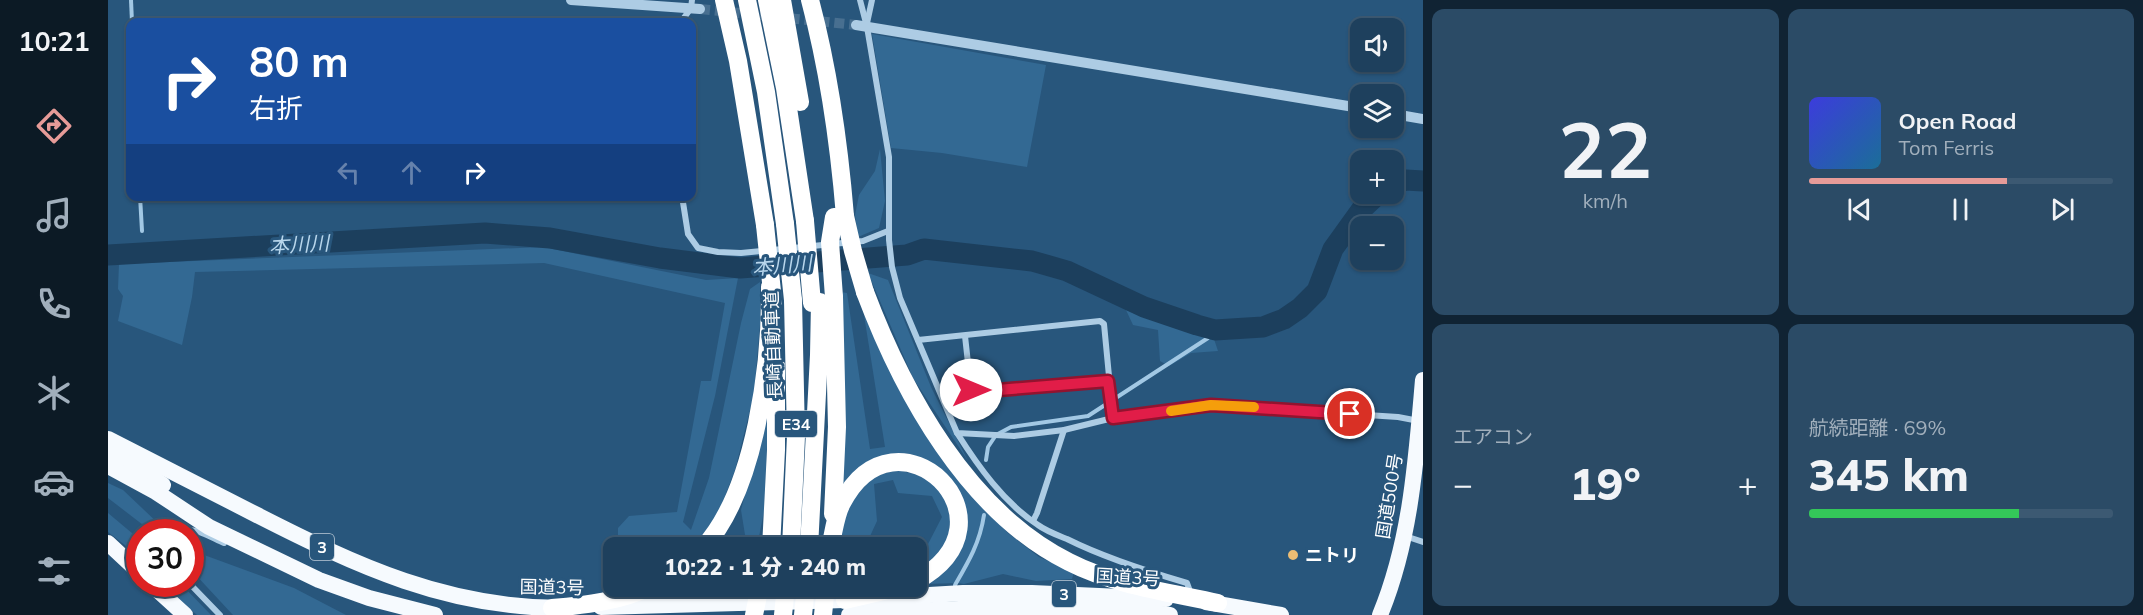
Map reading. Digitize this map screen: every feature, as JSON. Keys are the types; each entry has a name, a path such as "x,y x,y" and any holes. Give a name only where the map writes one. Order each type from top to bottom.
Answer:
{"highway":[{"path":"724,0 738,61 765,225 770,272 777,406 775,486 770,537"},
{"name":"長崎自動車道","path":"746,0 766,92 785,224 793,300 796,436 791,537"},
{"path":"767,0 810,222 837,426 831,537"},
{"path":"810,0 824,50 840,153 839,217 830,242 822,301"},
{"path":"783,4 801,111 810,222"},
{"path":"839,217 853,251 865,292 895,365 924,416 958,465 1002,514 1029,538 1069,562 1118,580 1218,603"},
{"name":"E34","path":"810,537 822,301"},
{"path":"711,537 735,495 749,453 766,372 772,302"},
{"name":"国道500号","path":"1380,615 1389,592 1411,507 1421,421 1423,380"},
{"name":"国道3号","path":"108,439 300,536 388,576 437,592 500,605 552,608 1103,610 1170,615"},
{"path":"108,453 159,481 235,546"},
{"path":"833,537 842,504 857,481 880,466 893,462 916,464 938,476 947,486 954,498 959,524 952,550 938,566 927,574"},
{"name":"3","path":"108,466 156,492 235,546 407,612 435,615"},
{"path":"111,548 126,561"},
{"name":"国道3号","path":"847,608 963,593 1032,593 1152,597 1218,603 1281,615"},
{"path":"165,597 185,615"},
{"path":"552,608 601,603 623,597"},
{"path":"754,615 758,597"},
{"path":"764,615 766,597"},
{"path":"783,615 785,597"},
{"path":"803,615 805,597"},
{"path":"823,615 825,597"},
{"path":"847,608 876,597"}],"street":[{"path":"571,0 694,5"},
{"path":"860,0 861,26 889,157 888,231 892,267 900,298 957,433 970,454 1012,504 1032,521 1092,552 1187,583 1192,598"},
{"path":"861,26 872,0"},
{"path":"684,18 694,5"},
{"path":"861,26 1350,106"},
{"path":"1404,116 1423,119"},
{"path":"683,201 688,234 698,248 718,252 741,253 863,242 888,231"},
{"path":"918,340 1100,321 1104,324 1110,406 1113,418"},
{"path":"965,336 971,390 974,392 1108,381"},
{"path":"957,433 1004,435 1064,430 1113,418 1211,405 1398,417 1421,421"},
{"path":"1032,521 1037,513 1064,430"},
{"path":"204,534 235,546"},
{"path":"1404,536 1423,542"},
{"path":"203,597 220,615"}],"shaded area":[{"path":"872,34 1046,65 1027,167 942,153 891,148"},
{"path":"880,149 885,201 879,228 858,237 855,215 859,195 875,171"},
{"path":"543,247 706,280 738,278 715,396 683,522 691,530 709,478 750,289 760,282 760,325 754,394 735,470 717,517 700,537 618,537 618,528 629,516 677,512 701,381 711,381 725,303 544,263 195,272 182,345 118,321 123,296 118,289 119,264"},
{"path":"868,273 888,280 931,387 968,461 913,378"},
{"path":"841,292 847,293 870,449 885,447 864,315 892,374 968,490 1008,533 1039,557 1074,572 1072,579 1036,581 1003,574 964,584 927,584 951,565 961,545 943,473 914,455 899,453 880,458 856,474 842,489"},
{"path":"1126,310 1213,336 1218,351 1191,353 1169,366 1160,361 1158,330 1133,325"},
{"path":"769,402 764,511 759,537 745,537 741,510"},
{"path":"896,470 917,475 935,485 946,500 950,529 944,547 927,565 927,546 942,517 932,496 898,493 893,480 874,484 877,521 870,537 841,537 844,519 855,497 873,477"},
{"path":"108,483 123,490 154,519 135,519 108,498"},
{"path":"108,513 126,528 126,546 108,532"},
{"path":"204,555 294,588 346,615 233,615 204,584"},
{"path":"176,597 194,597 211,615 197,615"}],"waterway":[{"path":"131,0 132,18"},
{"name":"本川川","path":"1404,181 1423,181"},
{"path":"140,201 142,231"},
{"name":"本川川","path":"108,255 485,233 550,238 660,258 740,268 907,255 924,249 1032,261 1067,271 1144,307 1215,330 1263,327 1284,319 1300,308 1317,291 1333,249 1367,204"},
{"path":"986,460 988,447 996,435 1011,427 1088,416 1208,338 1215,330"},
{"path":"955,585 977,543 984,515"}],"tunnel":[{"path":"700,9 856,25"}],"slow traffic":[{"path":"1171,411 1211,405 1254,407"}],"place":[{"name":"ニトリ","path":"1293,555"}],"route":[{"path":"971,390 974,392 1108,381 1113,418 1211,405 1350,414"}]}
